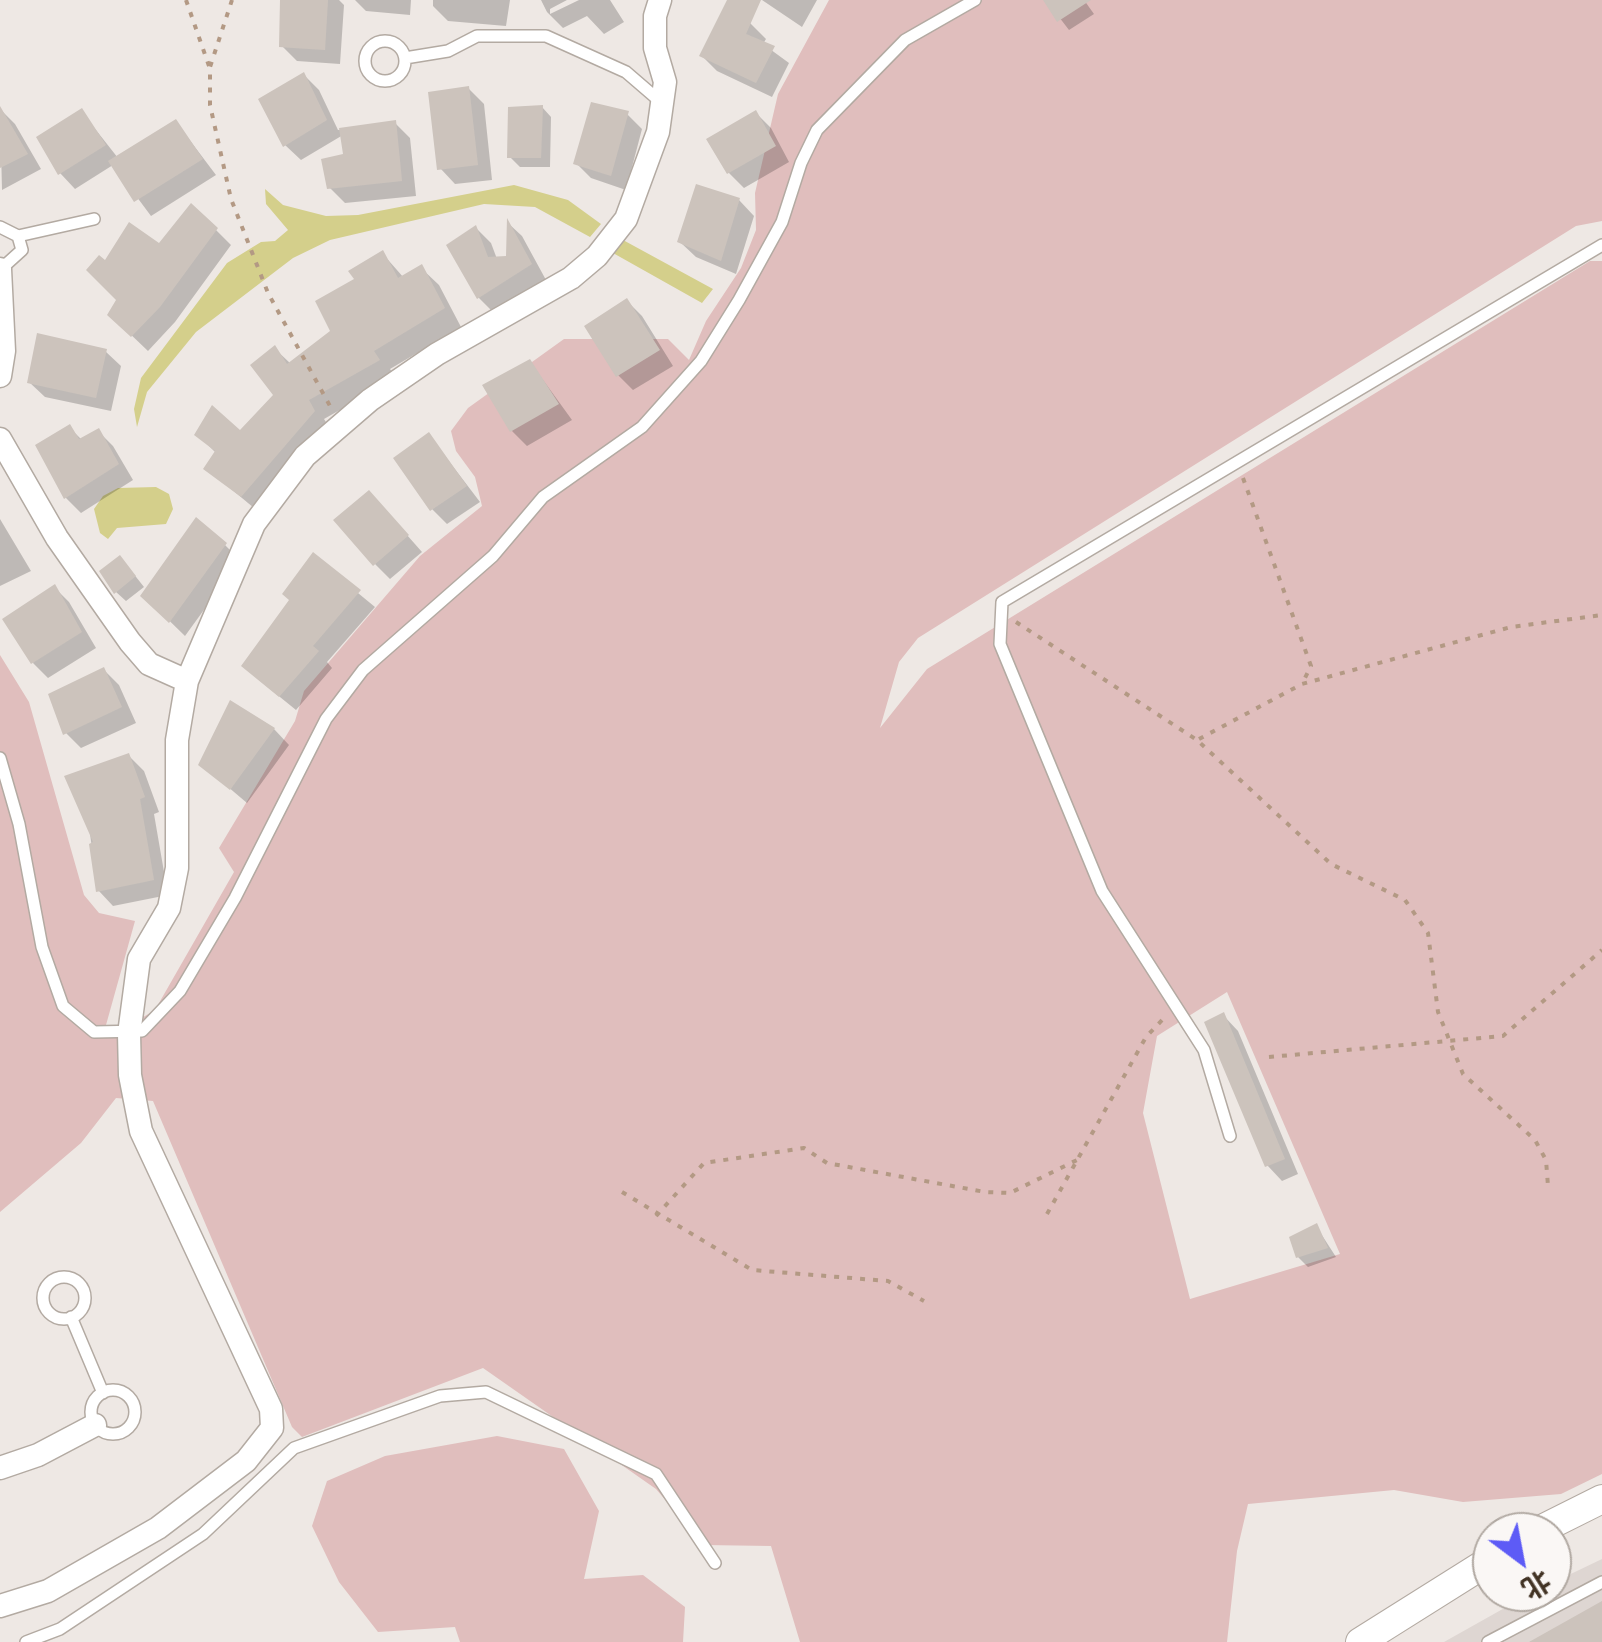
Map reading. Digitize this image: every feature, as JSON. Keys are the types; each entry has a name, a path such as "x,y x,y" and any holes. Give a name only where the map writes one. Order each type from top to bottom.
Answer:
{"street":[{"path":"0,1606 48,1591 158,1528 246,1461 272,1428 271,1409 142,1131 130,1075 129,1034 140,959 169,908 177,868 178,740 186,681 254,524 305,456 340,425 438,354 571,278 597,256 626,218 643,182 662,103 665,82 655,48 654,16 660,0"},
{"path":"0,269 4,352 0,376"},
{"path":"0,439 57,538 130,642 149,664 186,681"},
{"path":"0,1468 38,1454 94,1424"},
{"path":"1572,1515 1602,1500"},
{"path":"1360,1642 1472,1572"}],"lane":[{"path":"0,758 42,947 64,1006 94,1032 142,1031 180,991 234,898 326,719 363,670 493,556 544,497 642,427 702,361 739,300 782,222 800,163 817,130 905,40 975,0"},
{"path":"405,58 448,51 478,36 546,36 626,72 662,103"},
{"path":"0,227 18,236 94,219"},
{"path":"0,269 22,250 18,236"},
{"path":"1230,1136 1204,1050 1102,890 1000,644 1002,602 1602,244"},
{"path":"71,1318 103,1392"},
{"path":"117,1390 130,1398 135,1418 120,1434 106,1434 94,1424 91,1410 103,1392 117,1390"},
{"path":"26,1642 60,1629 203,1534 294,1448 440,1396 486,1392 656,1474 715,1563"},
{"path":"1497,1640 1602,1582"},
{"path":"60,1629 70,1642"}],"path":[{"path":"186,0 210,67"},
{"path":"232,0 210,67 210,105 231,199 268,293 340,425"},
{"path":"1237,462 1311,666 1302,684"},
{"path":"1001,612 1197,740 1331,864 1405,900 1428,933 1438,1012 1463,1074 1536,1140 1546,1160 1548,1186"},
{"path":"1197,740 1302,684 1511,627 1602,616"},
{"path":"1268,1056 1503,1036 1602,950"},
{"path":"1047,1214 1146,1037 1176,1005"},
{"path":"656,1216 704,1163 804,1148 828,1163 985,1192 1010,1193 1077,1160"},
{"path":"622,1192 656,1216 752,1270 888,1281 924,1301"}],"shaded area":[{"path":"829,0 1602,0 1602,221 1576,226 918,638 899,662 880,728 927,669 1590,261 1602,261 1602,1474 1561,1494 1463,1502 1394,1490 1248,1504 1237,1551 1227,1642 800,1642 771,1546 704,1545 656,1489 483,1368 302,1437 292,1427 153,1101 116,1098 81,1143 0,1212 0,655 29,702 84,895 99,913 135,921 106,1025 115,1034 155,1010 234,872 219,848 295,721 304,691 420,556 482,506 475,477 456,451 451,431 468,408 564,339 668,339 689,360 706,321 741,268 756,230 755,193 778,94","holes":["1227,992 1340,1254 1190,1299 1143,1113 1157,1036"]},
{"path":"514,185 568,200 601,224 590,237 535,207 484,204 330,240 293,258 196,332 147,392 137,427 134,409 141,378 227,263 261,242 275,241 288,230 266,204 265,189 283,205 326,216 358,215"},
{"path":"623,240 713,289 702,303 613,253"},
{"path":"156,487 169,494 173,509 166,524 117,528 108,539 100,533 94,509 103,496 118,488"},
{"path":"497,1436 564,1449 599,1511 584,1579 643,1575 685,1607 683,1642 460,1642 455,1627 378,1632 339,1582 312,1526 327,1481 385,1456"},
{"path":"1602,1559 1602,1642 1444,1642 1497,1612 1572,1612 1572,1573"}],"building":[{"path":"280,0 328,0 325,50 279,47"},
{"path":"727,0 761,0 746,34 775,46 756,83 699,56"},
{"path":"1043,0 1091,0 1057,22"},
{"path":"304,72 327,120 283,147 258,99"},
{"path":"469,86 478,165 437,170 428,92"},
{"path":"591,102 629,111 611,176 573,164"},
{"path":"543,105 541,158 507,158 508,107"},
{"path":"0,106 28,154 0,168"},
{"path":"82,108 106,145 58,175 36,137"},
{"path":"756,110 776,146 727,174 706,139"},
{"path":"176,119 203,159 134,202 108,161"},
{"path":"396,120 402,181 327,189 321,159 343,154 339,128"},
{"path":"696,184 740,198 721,261 677,242"},
{"path":"191,203 218,228 160,307 131,337 107,315 116,300 86,270 99,255 105,260 129,222 159,243"},
{"path":"507,218 532,264 477,299 446,245 476,225 488,257 506,256"},
{"path":"383,250 398,278 422,264 445,308 374,351 380,360 309,400 315,411 241,497 203,469 215,451 194,435 212,405 240,430 273,395 250,365 275,345 287,364 330,331 315,301 354,279 348,271"},
{"path":"627,298 660,350 616,377 584,326"},
{"path":"37,333 107,349 96,398 27,383"},
{"path":"530,359 559,404 510,432 482,385"},
{"path":"70,424 79,439 99,428 119,464 64,499 35,445"},
{"path":"429,432 467,486 430,511 393,458"},
{"path":"369,490 409,535 373,566 333,520"},
{"path":"196,517 227,543 169,623 140,596"},
{"path":"313,552 361,590 313,646 319,651 279,697 241,666 289,600 282,594"},
{"path":"120,555 136,576 114,594 99,571"},
{"path":"55,584 82,632 31,664 2,619"},
{"path":"104,667 122,707 63,735 48,694"},
{"path":"230,700 275,728 230,790 198,765"},
{"path":"129,753 145,797 140,799 154,880 96,892 89,844 93,842 64,776"},
{"path":"1224,1012 1285,1159 1265,1167 1204,1022"},
{"path":"1317,1223 1328,1248 1296,1258 1289,1237"},
{"path":"1602,1601 1602,1642 1529,1642"}]}
